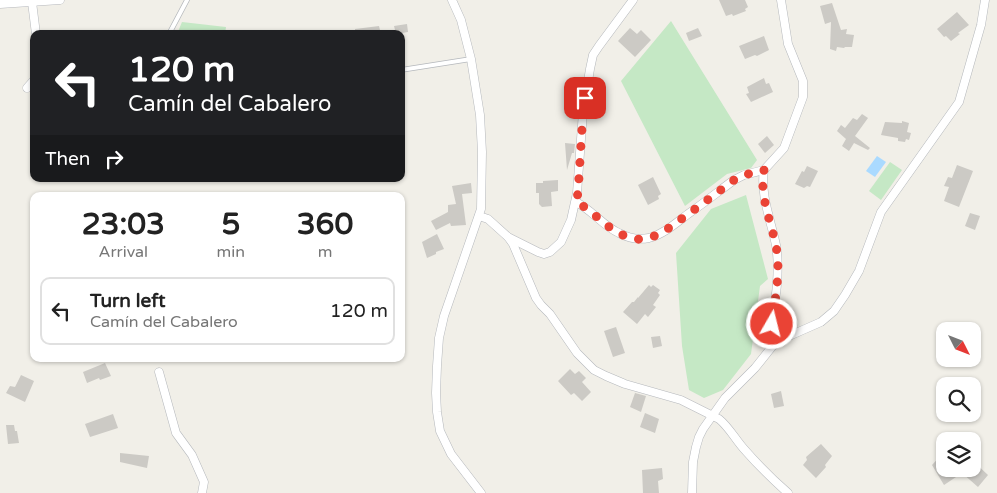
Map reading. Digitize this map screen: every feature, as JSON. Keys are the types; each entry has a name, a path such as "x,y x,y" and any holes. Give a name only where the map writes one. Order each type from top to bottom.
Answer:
{"street":[{"path":"0,4 60,0"},
{"path":"452,0 461,20 471,59 480,115 482,152 481,209 444,316 439,338 436,393 438,422 445,443 451,454 481,493"},
{"path":"508,237 544,254 550,252 561,242 568,227 578,193 583,112 593,55 633,0"},
{"path":"776,343 773,340 772,324 777,285 777,257 762,179 764,170 784,148 802,96 803,81 788,44 781,0"},
{"path":"692,493 693,462 699,436 725,398 755,368 776,343 821,322 834,311 845,295 859,271 881,212 959,102 981,25 985,0"},
{"path":"32,2 36,30"},
{"path":"27,88 30,85"},
{"path":"576,202 618,233 630,238 648,238 674,224 734,180 744,175 764,170"},
{"path":"479,216 488,219 508,237 513,244 536,298 550,314 569,343 594,370 625,384 681,400 713,416 724,423 755,462 788,493"},
{"path":"159,372 176,433 192,455 204,482 202,493"}],"lane":[{"path":"171,30 187,0"},
{"path":"405,69 471,59"}],"green space":[{"path":"671,21 757,160 751,168 727,174 685,206 621,81"},
{"path":"182,22 226,27 226,30 179,30"},
{"path":"890,162 902,170 881,200 869,191"},
{"path":"746,195 768,279 760,286 751,354 723,390 704,398 689,390 682,346 676,253 711,209"}],"water":[{"path":"877,156 886,162 875,177 866,171"}],"building":[{"path":"719,0 745,0 748,7 745,9 746,11 733,16 732,14 726,16"},
{"path":"832,3 841,30 847,29 846,34 854,35 852,47 837,47 836,51 830,49 831,22 825,24 820,6"},
{"path":"957,12 969,25 951,41 946,36 944,37 937,29"},
{"path":"407,24 408,32 405,32 405,30 395,30 394,26"},
{"path":"379,26 380,30 355,30"},
{"path":"630,28 637,34 641,30 651,40 635,57 618,41"},
{"path":"698,28 702,36 689,41 686,33"},
{"path":"764,36 769,50 745,59 739,46"},
{"path":"764,78 766,84 769,83 773,92 751,102 746,94 749,93 747,87"},
{"path":"862,114 868,118 855,136 870,148 868,150 854,143 849,151 842,146 846,139 837,131 841,125 845,128 853,118 857,120"},
{"path":"902,121 909,123 907,132 911,133 909,140 906,139 905,142 898,141 898,138 881,135 885,122 902,123"},
{"path":"767,136 774,145 765,153 758,144"},
{"path":"565,143 575,144 574,153 572,153 567,170"},
{"path":"957,165 973,171 959,207 944,201 949,187 944,186 948,177 952,178"},
{"path":"807,166 818,171 810,187 804,188 795,184"},
{"path":"653,177 661,194 658,196 659,199 648,205 638,185"},
{"path":"558,180 558,191 551,192 552,206 542,207 539,204 539,193 536,193 536,183"},
{"path":"471,183 472,193 462,194 466,225 451,226 450,223 436,230 431,221 448,212 448,205 456,204 452,186"},
{"path":"970,213 980,216 975,230 965,226"},
{"path":"437,234 444,249 427,258 422,242"},
{"path":"649,285 651,287 653,285 660,290 658,293 660,295 653,305 656,307 648,317 645,314 637,324 623,312"},
{"path":"616,327 625,353 613,357 604,331"},
{"path":"660,336 662,346 653,348 651,337"},
{"path":"105,363 111,376 87,383 83,372"},
{"path":"570,369 575,374 579,371 586,378 582,382 591,392 582,401 574,393 571,395 558,381"},
{"path":"21,375 34,381 25,402 6,393 10,386 15,387"},
{"path":"781,391 784,406 774,408 771,394"},
{"path":"635,393 646,396 641,412 630,407"},
{"path":"645,413 659,419 655,433 640,427"},
{"path":"113,414 118,428 90,437 85,424"},
{"path":"6,425 14,425 19,443 8,444"},
{"path":"821,444 832,456 825,465 826,467 816,478 803,465 807,460 806,457"},
{"path":"120,453 149,456 147,468 120,462"},
{"path":"936,461 936,472 932,465"},
{"path":"662,468 663,479 658,481 659,493 643,493 642,470"},
{"path":"981,468 988,475 978,487 967,477 981,477"},
{"path":"939,477 956,477 944,485"}],"route":[{"path":"585,98 576,202 618,233 630,238 648,238 660,233 734,180 744,175 764,170 762,179 763,190 777,257 777,285 772,324"}]}
